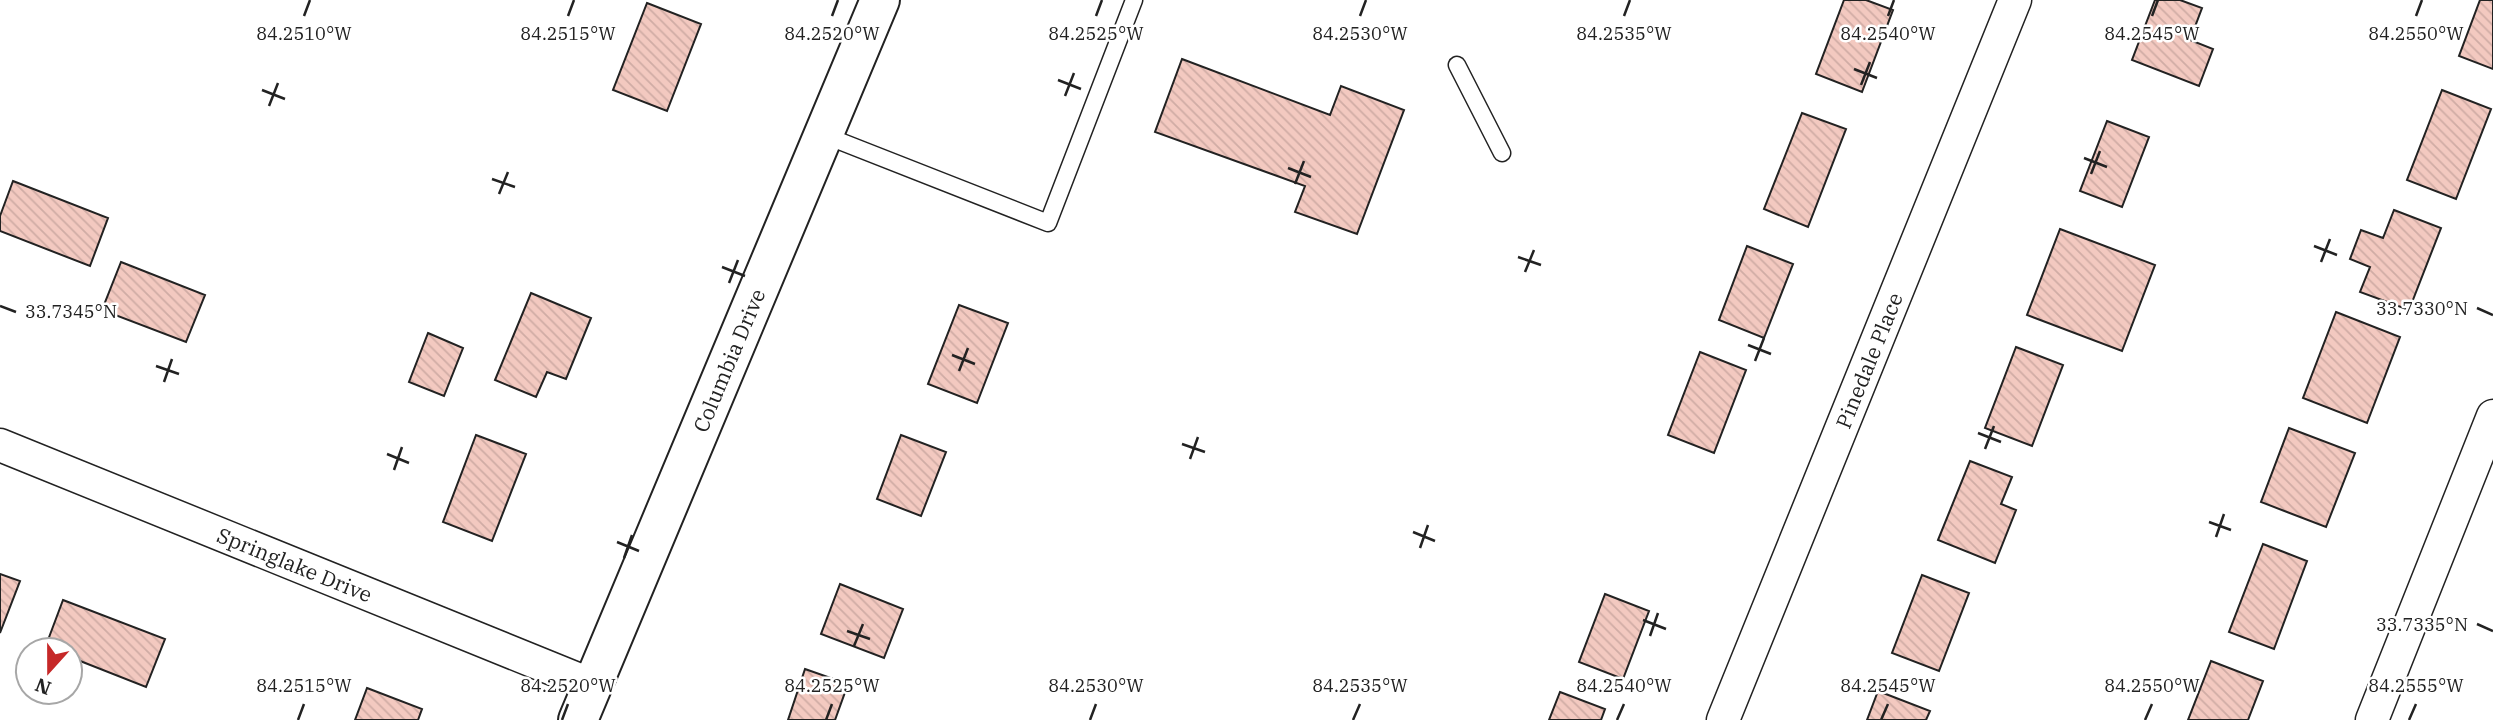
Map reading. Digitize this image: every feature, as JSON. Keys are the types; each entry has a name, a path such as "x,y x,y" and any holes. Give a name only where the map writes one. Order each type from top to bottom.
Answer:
{"main road":[{"name":"Columbia Drive","path":"578,720 880,0"}],"street":[{"name":"Pinedale Place","path":"1723,720 2015,0"},
{"path":"2372,720 2493,416"},
{"name":"Springlake Drive","path":"0,445 592,685"}],"lane":[{"path":"824,135 1048,223 1134,0"},
{"path":"1457,65 1502,153"}],"building":[{"path":"1844,0 1866,0 1893,10 1862,92 1816,74"},
{"path":"2155,0 2180,0 2202,8 2190,40 2213,49 2199,86 2132,60"},
{"path":"2480,0 2493,0 2493,69 2459,56"},
{"path":"647,3 701,24 667,111 613,90"},
{"path":"1182,59 1330,115 1341,86 1404,110 1357,234 1295,212 1305,186 1155,132"},
{"path":"2442,90 2491,109 2456,199 2407,180"},
{"path":"1802,113 1846,129 1808,227 1764,209"},
{"path":"2107,121 2149,137 2122,207 2080,191"},
{"path":"13,181 108,218 90,266 0,231 0,216"},
{"path":"2394,210 2441,228 2409,310 2360,292 2370,267 2350,259 2361,230 2383,238"},
{"path":"2060,229 2155,265 2122,351 2027,315"},
{"path":"1747,246 1793,264 1764,338 1719,320"},
{"path":"121,262 205,295 186,342 102,310"},
{"path":"531,293 591,318 566,379 547,372 536,397 495,380"},
{"path":"959,305 1008,323 977,403 928,384"},
{"path":"2336,312 2400,337 2367,423 2303,398"},
{"path":"428,333 463,348 444,396 409,382"},
{"path":"2016,347 2063,365 2032,446 1985,428"},
{"path":"1700,352 1746,370 1714,453 1668,435"},
{"path":"2289,428 2355,453 2326,527 2261,502"},
{"path":"476,435 526,454 492,541 443,522"},
{"path":"901,435 946,452 921,516 877,499"},
{"path":"1970,461 2012,477 2001,504 2016,510 1995,563 1938,540"},
{"path":"2263,544 2307,561 2274,649 2229,632"},
{"path":"0,574 20,581 0,633"},
{"path":"1922,575 1969,593 1939,671 1892,653"},
{"path":"840,584 903,609 884,658 821,634"},
{"path":"1605,594 1649,611 1623,679 1579,662"},
{"path":"63,600 165,639 146,687 84,663 84,636 50,636"},
{"path":"2211,661 2263,681 2248,720 2188,720"},
{"path":"805,669 848,684 835,720 788,720"},
{"path":"367,688 422,709 418,720 355,720"},
{"path":"1878,691 1930,711 1926,720 1867,720"},
{"path":"1560,692 1605,709 1601,720 1549,720"}]}
